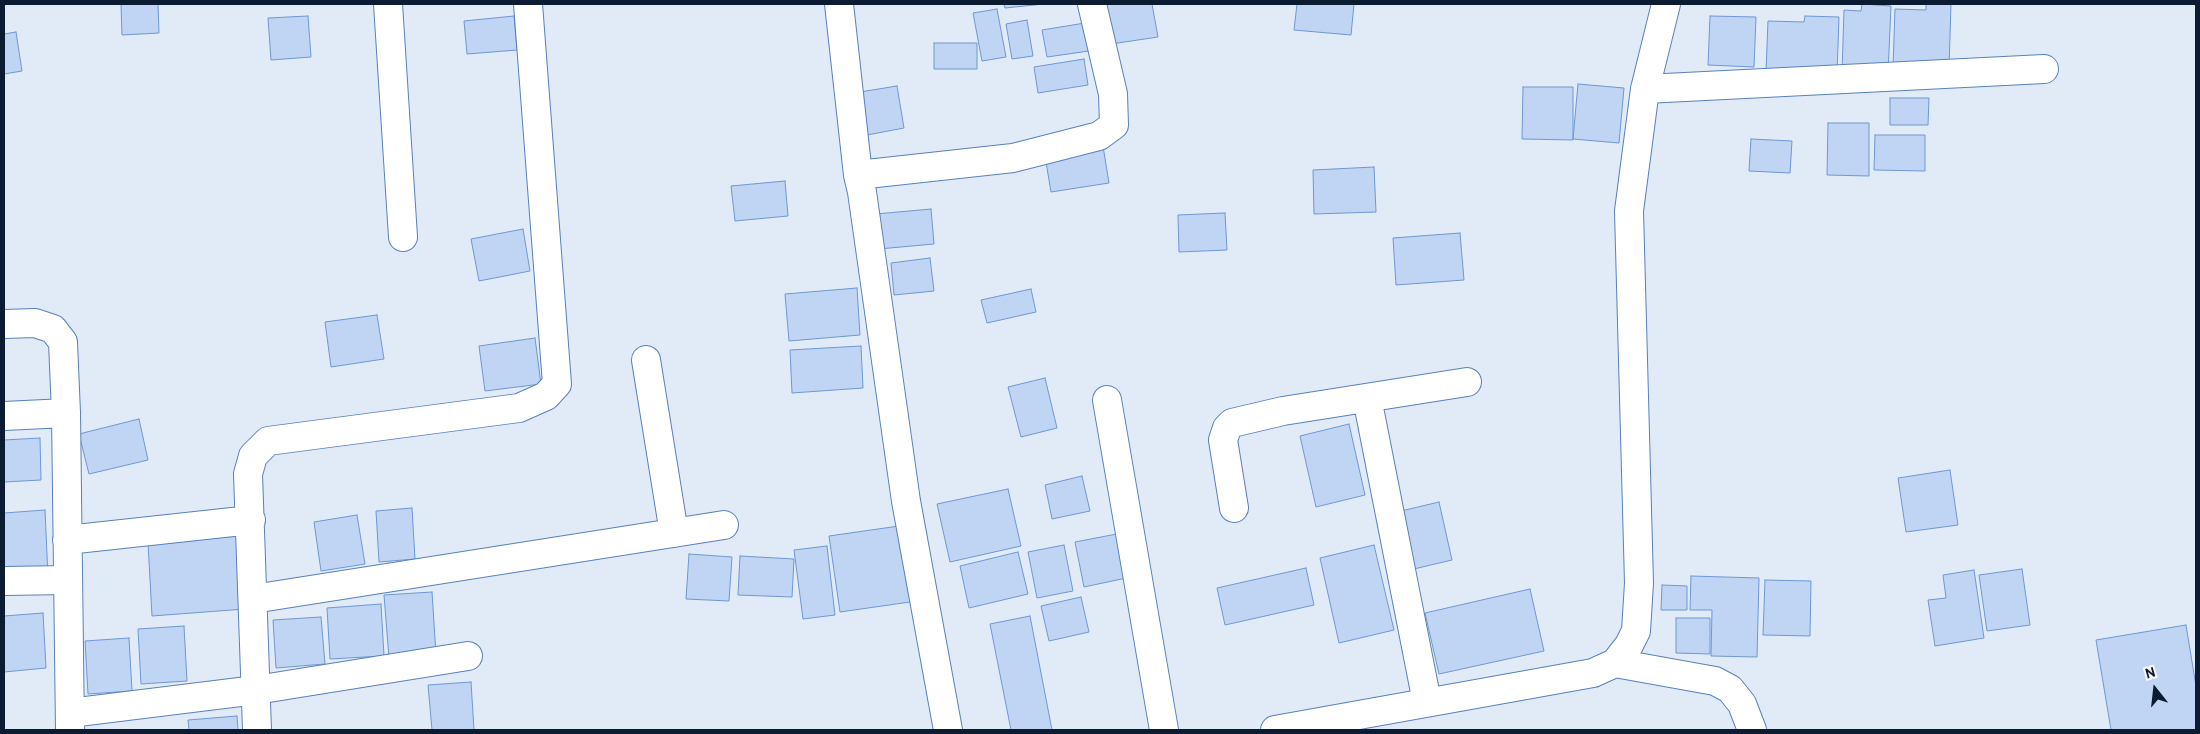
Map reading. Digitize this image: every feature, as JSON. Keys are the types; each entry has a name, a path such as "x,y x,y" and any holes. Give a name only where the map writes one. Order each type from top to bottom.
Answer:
{"street":[{"path":"388,4 403,237"},
{"path":"257,730 248,474 253,456 268,441 519,408 546,396 557,384 528,4"},
{"path":"839,4 858,175 906,500 948,730"},
{"path":"858,175 1013,158 1099,136 1114,125 1113,94 1092,4"},
{"path":"1275,730 1353,724 1427,702 1593,672 1615,663 1630,645 1636,631 1639,583 1629,211 1644,89 1666,4"},
{"path":"1644,89 2044,69"},
{"path":"4,324 35,323 53,329 63,342 66,413 70,722 468,656"},
{"path":"646,360 674,533"},
{"path":"1234,508 1223,440 1227,428 1232,423 1274,413 1467,382"},
{"path":"1367,398 1427,702"},
{"path":"1107,400 1164,730"},
{"path":"4,416 66,413"},
{"path":"67,540 251,520"},
{"path":"253,599 724,525"},
{"path":"4,581 68,580"},
{"path":"1615,663 1715,681 1730,689 1742,704 1752,730"}],"building":[{"path":"121,4 158,4 159,33 122,35"},
{"path":"1004,4 1044,4 1005,8"},
{"path":"1104,4 1152,4 1158,37 1111,44"},
{"path":"1297,4 1354,4 1351,35 1294,30"},
{"path":"1862,4 1891,6 1888,74 1842,72 1844,10 1861,11"},
{"path":"1926,4 1951,4 1949,69 1893,67 1895,9 1926,10"},
{"path":"997,9 1006,57 982,61 973,13"},
{"path":"308,16 311,57 271,60 268,18"},
{"path":"514,16 517,50 467,54 464,21"},
{"path":"1710,16 1756,17 1754,67 1708,65"},
{"path":"1805,16 1839,17 1837,74 1766,72 1768,21 1804,22"},
{"path":"1027,20 1033,56 1012,59 1006,24"},
{"path":"1085,23 1089,51 1047,57 1042,30"},
{"path":"16,32 22,71 4,74 4,34"},
{"path":"934,43 977,43 977,69 934,69"},
{"path":"1084,59 1088,85 1038,93 1034,67"},
{"path":"1578,84 1624,88 1619,143 1573,139"},
{"path":"897,86 904,128 862,136 854,93"},
{"path":"1523,87 1573,87 1573,140 1522,139"},
{"path":"1890,98 1929,98 1928,125 1890,125"},
{"path":"1828,123 1869,123 1869,176 1827,175"},
{"path":"1875,135 1925,135 1925,171 1874,170"},
{"path":"1751,139 1792,141 1790,173 1749,171"},
{"path":"1103,146 1109,183 1051,192 1045,156"},
{"path":"1374,167 1376,212 1314,214 1313,170"},
{"path":"785,181 788,216 735,221 731,186"},
{"path":"931,209 934,244 879,249 876,214"},
{"path":"1225,213 1227,250 1179,252 1178,215"},
{"path":"523,229 530,271 479,281 471,239"},
{"path":"1460,233 1464,280 1396,285 1393,238"},
{"path":"930,258 934,291 894,295 891,263"},
{"path":"857,288 860,335 789,341 785,294"},
{"path":"1031,289 1036,312 987,323 981,300"},
{"path":"377,315 384,359 331,367 325,322"},
{"path":"535,338 541,384 485,391 479,346"},
{"path":"861,346 863,388 792,393 790,350"},
{"path":"1045,378 1057,428 1021,437 1008,387"},
{"path":"139,419 148,460 89,474 79,434"},
{"path":"1349,424 1365,495 1316,507 1300,436"},
{"path":"40,438 41,480 4,482 4,440"},
{"path":"1950,470 1958,525 1906,532 1898,478"},
{"path":"1082,476 1090,511 1052,519 1045,485"},
{"path":"1008,489 1021,546 950,562 937,504"},
{"path":"1439,502 1452,560 1414,569 1401,511"},
{"path":"412,508 415,559 379,562 376,511"},
{"path":"45,510 48,577 4,579 4,513"},
{"path":"357,515 365,564 321,571 314,522"},
{"path":"906,525 917,601 840,612 829,536"},
{"path":"1122,533 1131,577 1084,587 1075,542"},
{"path":"240,536 245,609 152,616 148,543"},
{"path":"1064,545 1073,591 1037,598 1028,552"},
{"path":"1374,545 1394,630 1339,643 1320,558"},
{"path":"827,546 835,615 803,619 794,550"},
{"path":"1018,552 1028,594 969,608 960,566"},
{"path":"689,554 732,557 729,601 686,599"},
{"path":"740,556 794,559 792,597 738,595"},
{"path":"1306,568 1314,605 1225,625 1217,588"},
{"path":"2022,569 2030,625 1987,631 1979,575"},
{"path":"1974,570 1984,638 1935,646 1928,600 1946,598 1943,575"},
{"path":"1691,576 1759,578 1757,657 1711,656 1712,610 1690,610"},
{"path":"1765,580 1811,581 1810,636 1763,635"},
{"path":"1662,585 1687,586 1687,610 1661,610"},
{"path":"1530,589 1544,651 1439,674 1425,613"},
{"path":"432,592 436,655 389,658 384,595"},
{"path":"1081,597 1089,632 1049,641 1041,606"},
{"path":"381,604 384,656 330,659 327,608"},
{"path":"43,613 46,668 4,672 4,616"},
{"path":"1030,616 1052,730 1011,730 990,624"},
{"path":"321,617 325,664 276,668 273,620"},
{"path":"1676,618 1710,618 1710,654 1676,653"},
{"path":"2186,625 2196,686 2196,730 2111,730 2096,640"},
{"path":"184,626 187,681 141,684 138,629"},
{"path":"129,638 132,691 88,694 85,641"},
{"path":"471,682 474,730 432,730 428,685"},
{"path":"237,716 238,730 189,730 188,720"}]}
